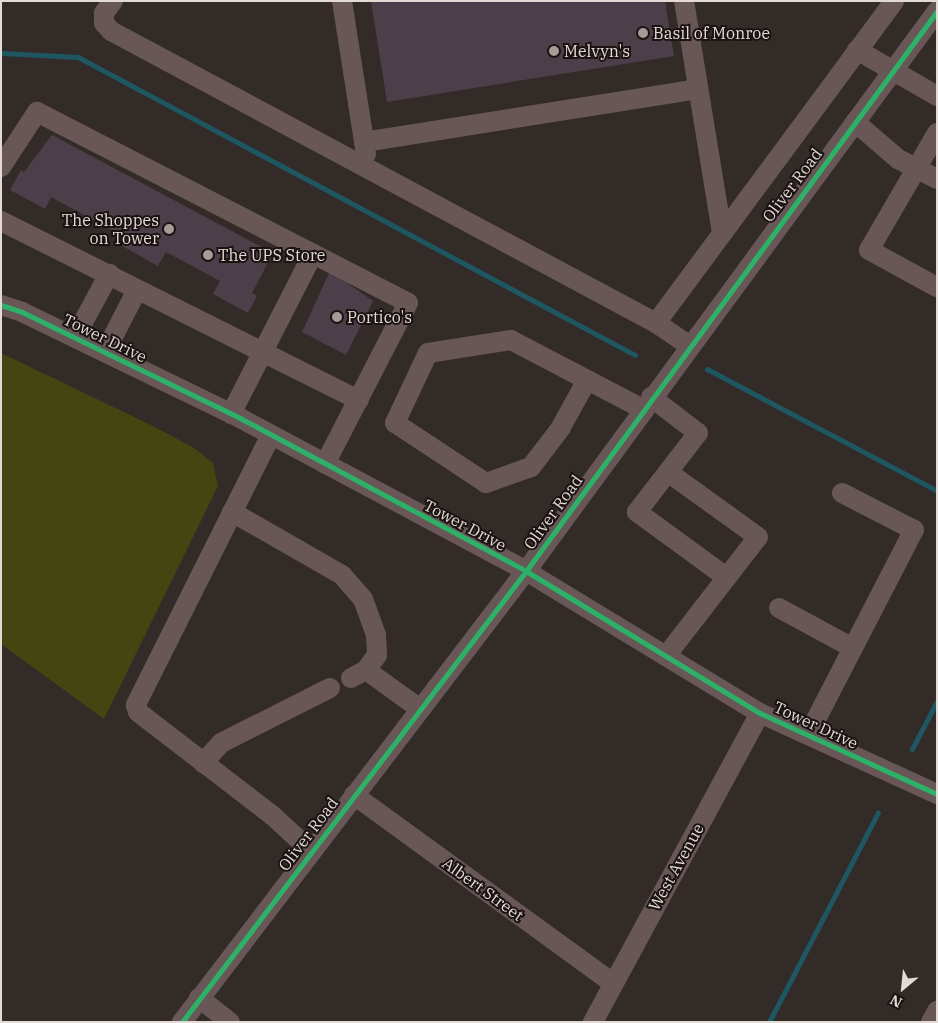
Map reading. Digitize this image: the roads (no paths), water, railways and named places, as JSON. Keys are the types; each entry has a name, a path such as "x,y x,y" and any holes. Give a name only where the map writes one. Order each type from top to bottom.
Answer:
{"street":[{"path":"342,1 368,168"},
{"path":"684,1 722,233"},
{"path":"656,323 894,1"},
{"path":"110,2 104,13 104,23 111,31 656,323 689,345"},
{"name":"Oliver Road","path":"182,1022 526,571 689,345 937,11"},
{"path":"857,50 937,96"},
{"path":"364,142 698,90"},
{"path":"1,167 37,112 408,303 325,464"},
{"path":"855,122 898,160 937,179"},
{"path":"937,133 869,250 937,287"},
{"path":"1,221 359,400"},
{"path":"231,414 313,254"},
{"path":"75,337 109,274"},
{"path":"105,352 137,290"},
{"name":"Tower Drive","path":"1,305 22,312 75,337 231,414 526,571 760,712 937,794"},
{"path":"587,380 560,429 532,467 486,483 395,424 428,353 511,340 587,380 647,403 698,434 636,512 726,578"},
{"path":"271,435 136,705 138,712 273,816 311,851"},
{"path":"666,656 758,537 668,472"},
{"path":"808,735 914,530 842,493"},
{"path":"232,512 342,575 363,599 376,635 377,655 358,674 420,709"},
{"path":"779,608 853,648"},
{"path":"203,763 222,743 330,688"},
{"name":"West Avenue","path":"593,1022 760,712"},
{"name":"Albert Street","path":"354,795 613,983"},
{"path":"199,998 230,1022"},
{"path":"931,1022 937,1011"}],"waterway":[{"path":"1,53 78,57 635,355"},
{"path":"707,369 937,491"},
{"path":"912,749 937,701"},
{"path":"769,1022 878,813"}],"place":[{"name":"Basil of Monroe","path":"643,33"},
{"name":"Melvyn's","path":"554,51"},
{"name":"The Shoppes on Tower","path":"169,229"},
{"name":"The UPS Store","path":"208,255"},
{"name":"Portico's","path":"337,317"}]}
